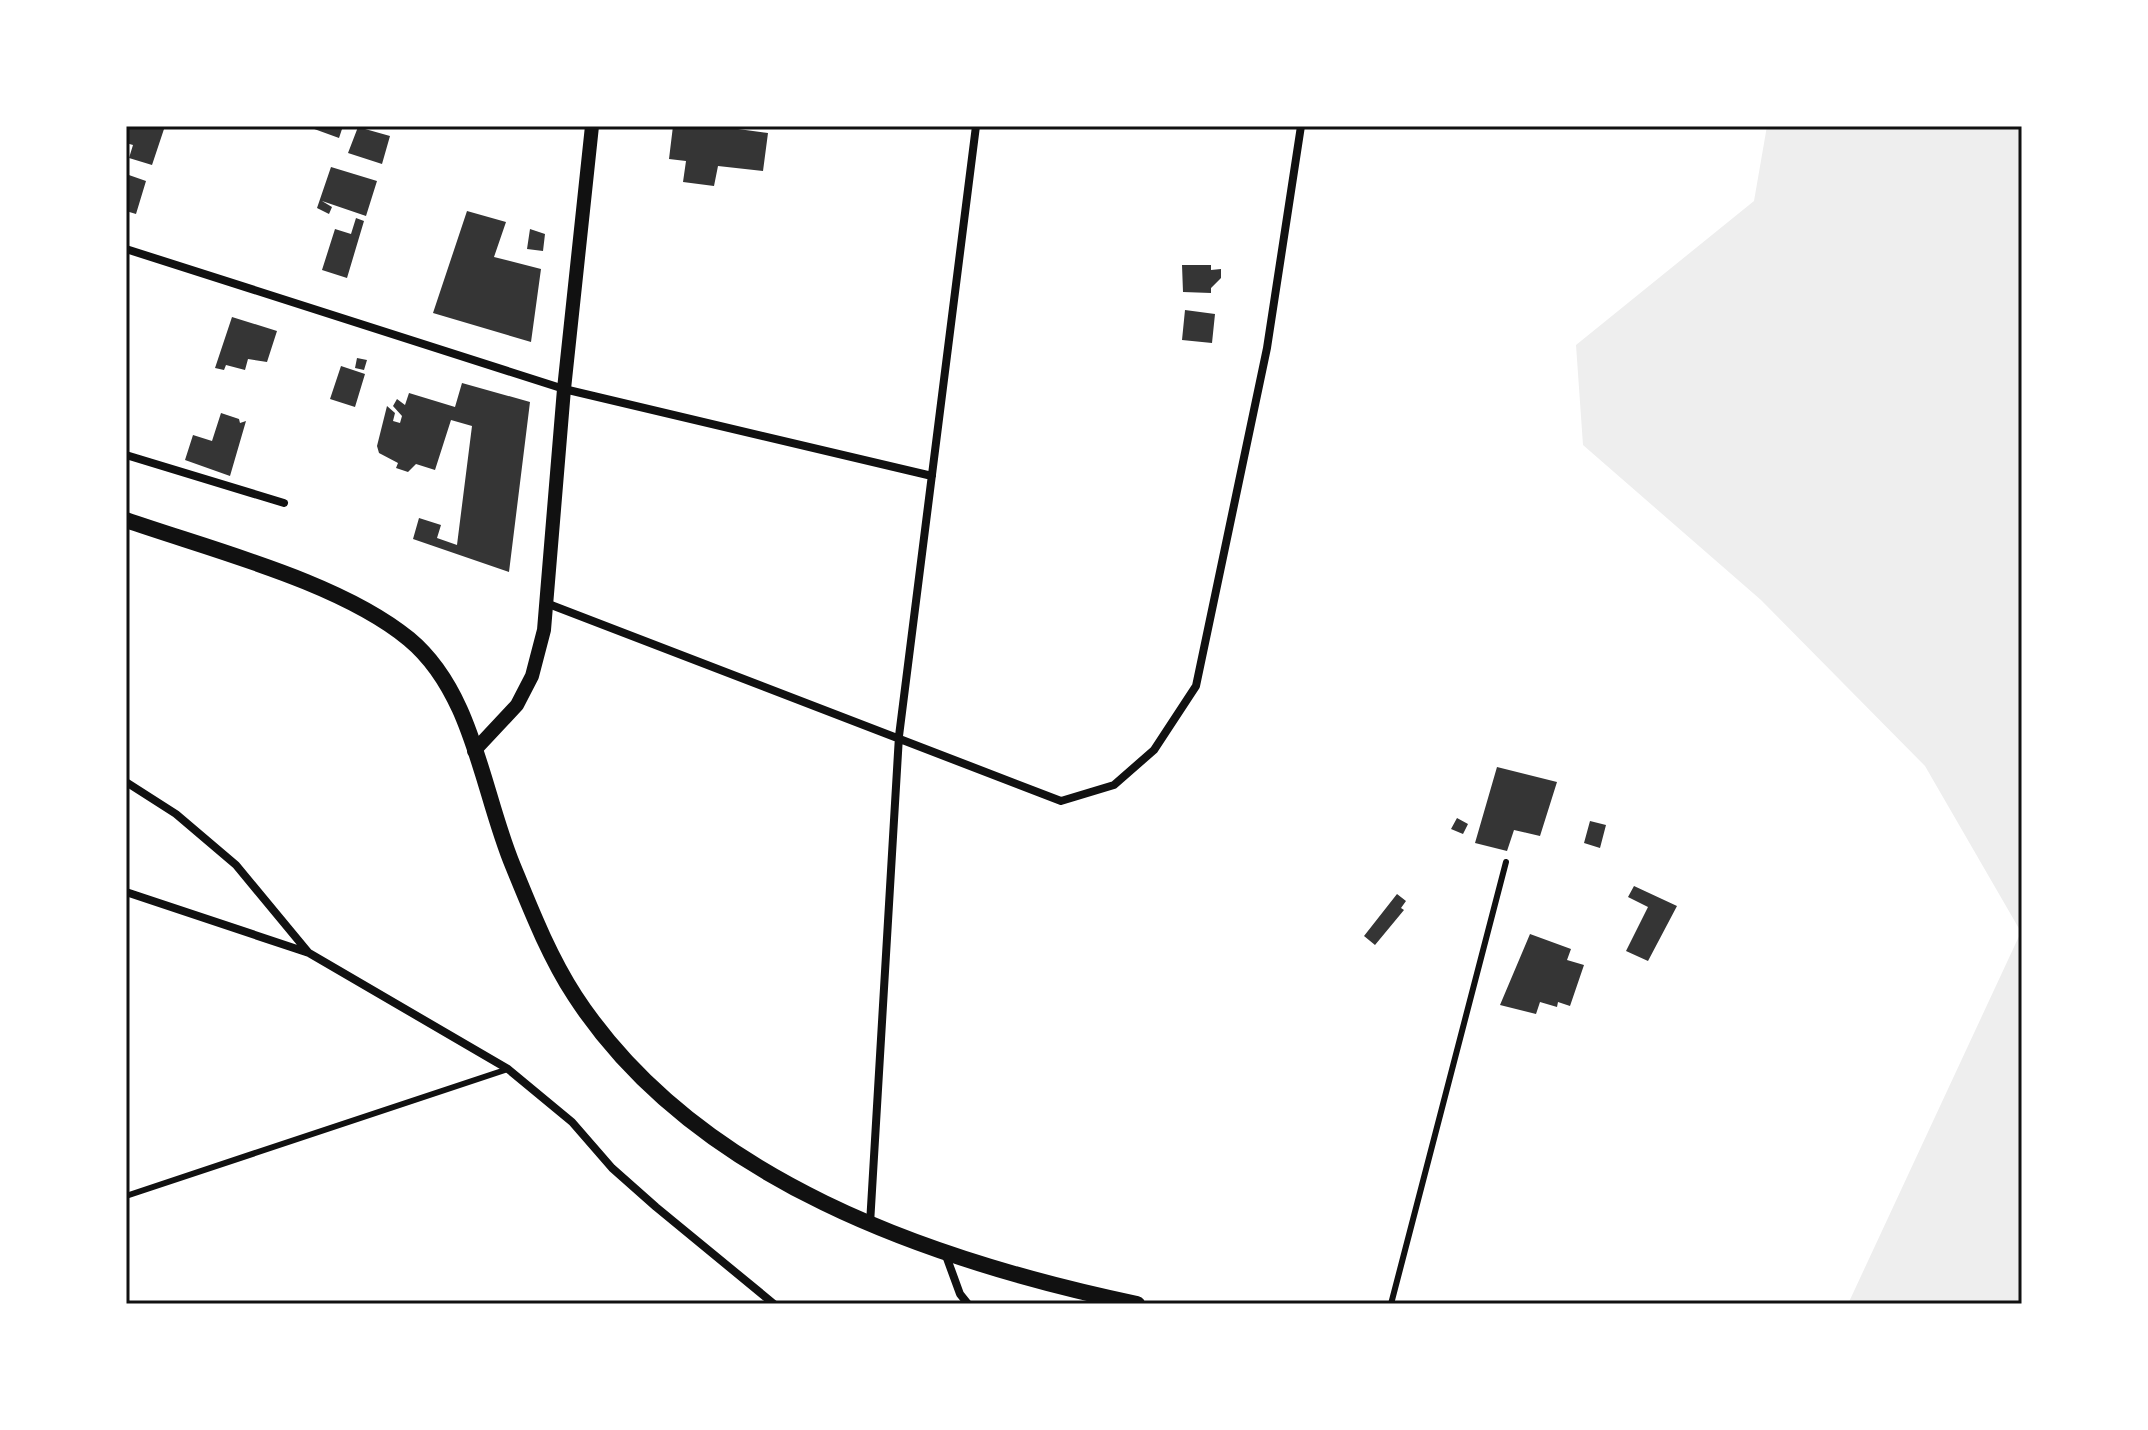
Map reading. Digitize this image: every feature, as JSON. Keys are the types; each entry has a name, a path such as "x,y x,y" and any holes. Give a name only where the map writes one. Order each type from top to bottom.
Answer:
{"main road":[{"path":"126,520 338,595 380,618 410,640 437,668 458,708 500,836 541,932 574,995 608,1041 654,1091 736,1153 795,1188 870,1224 945,1252 1137,1304"}],"street":[{"path":"474,751 517,705 532,676 544,630 564,389 592,126"},
{"path":"870,1224 899,736 976,126"},
{"path":"546,603 899,736 1061,801 1114,785 1154,750 1196,686 1267,348 1301,126"},
{"path":"126,249 564,389 932,476"},
{"path":"126,455 284,503"},
{"path":"126,782 176,814 236,865 309,953"},
{"path":"126,892 309,953 508,1069 572,1122 612,1168 656,1207 774,1304"},
{"path":"945,1252 960,1294 968,1304"}],"lane":[{"path":"1391,1304 1506,862"},
{"path":"126,1196 508,1069"}],"shaded area":[{"path":"1767,126 2022,126 2022,1304 1848,1304 2021,932 1925,766 1761,600 1583,445 1576,345 1754,201"}],"building":[{"path":"126,126 165,126 152,165 129,158 133,145 126,143"},
{"path":"306,126 343,126 339,138"},
{"path":"673,126 716,126 768,133 763,171 718,166 714,186 683,182 686,161 669,159"},
{"path":"358,127 390,136 382,164 348,153"},
{"path":"331,167 377,181 366,216 322,201 332,207 329,214 317,208"},
{"path":"126,174 146,181 136,214 126,211"},
{"path":"467,211 506,222 494,257 541,269 531,342 433,313"},
{"path":"356,218 364,221 347,278 322,270 335,229 351,234"},
{"path":"530,229 545,234 543,251 527,249"},
{"path":"1182,265 1211,265 1211,270 1221,269 1221,278 1211,288 1211,293 1183,292"},
{"path":"1185,310 1215,314 1212,343 1182,340"},
{"path":"232,317 277,331 267,362 248,359 245,370 226,365 224,370 215,368"},
{"path":"357,358 367,360 364,370 355,368"},
{"path":"341,366 365,374 355,407 330,399"},
{"path":"462,383 530,402 509,572 413,539 419,518 441,525 437,538 457,545 472,426 451,420 435,470 416,464 408,472 396,468 398,463 379,453 377,446 387,406 395,413 393,421 400,423 402,416 393,406 397,399 405,405 409,393 455,407"},
{"path":"221,413 239,419 240,423 246,421 230,476 185,460 193,435 212,441"},
{"path":"1497,767 1557,782 1540,836 1514,830 1507,851 1475,843"},
{"path":"1457,818 1468,824 1463,834 1451,829"},
{"path":"1590,821 1606,825 1600,848 1584,843"},
{"path":"1634,886 1677,906 1648,961 1626,951 1648,907 1628,897"},
{"path":"1397,894 1406,901 1401,908 1404,910 1375,945 1364,936"},
{"path":"1530,934 1571,949 1567,960 1584,965 1570,1006 1558,1002 1557,1007 1540,1002 1536,1014 1500,1005"}]}
